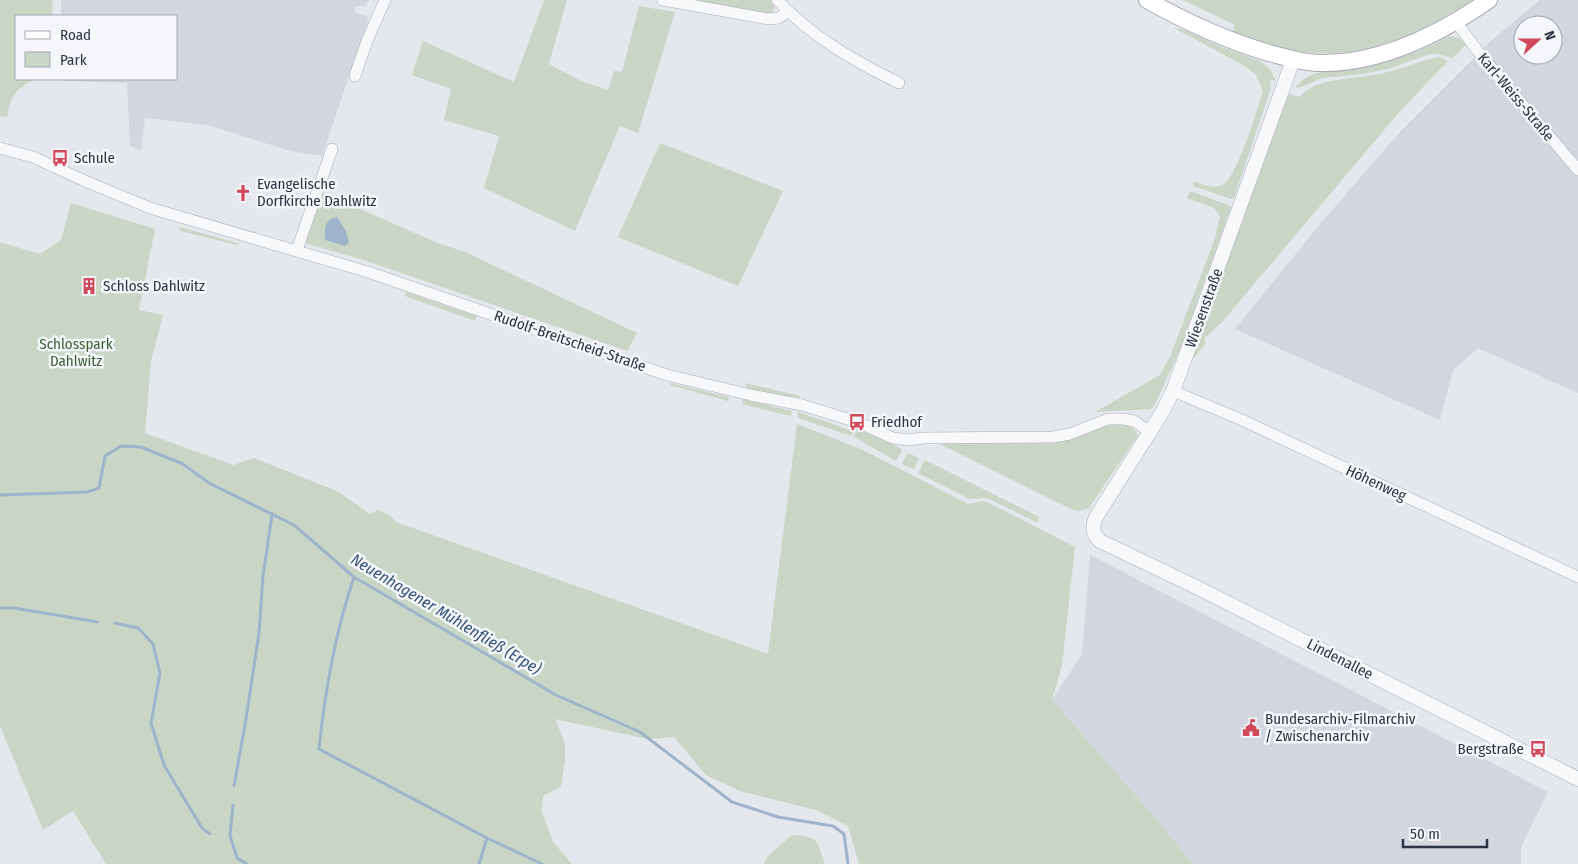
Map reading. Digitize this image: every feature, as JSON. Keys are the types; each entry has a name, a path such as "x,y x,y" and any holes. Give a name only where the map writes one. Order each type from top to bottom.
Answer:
{"main road":[{"path":"1147,0 1184,21 1234,43 1293,60 1317,63 1370,57 1423,39 1456,22 1489,0"}],"street":[{"path":"355,76 367,41 385,0"},
{"path":"663,0 768,19 780,18 788,11"},
{"path":"777,0 807,28 834,48 899,83"},
{"name":"Karl-Weiss-Straße","path":"1456,22 1480,54 1578,170"},
{"name":"Wiesenstraße","path":"1100,541 1095,537 1092,530 1096,517 1164,411 1173,392 1293,60"},
{"name":"Rudolf-Breitscheid-Straße","path":"0,148 33,157 85,182 150,208 372,273 668,375 734,391 802,404 856,422 893,438 908,440 923,438 1053,437 1070,434 1108,419 1134,421 1150,432"},
{"path":"297,250 332,148"},
{"name":"Höhenweg","path":"1173,392 1242,420 1578,577"},
{"name":"Lindenallee","path":"1100,541 1192,585 1578,779"}],"shaded area":[{"path":"61,0 369,0 366,6 356,6 354,12 369,17 322,156 290,151 208,125 145,118 141,150 130,146 127,83 64,80 178,80 178,15 61,15"},
{"path":"1540,0 1578,0 1578,393 1478,348 1453,370 1440,420 1235,329 1320,224 1399,133 1494,38 1513,22 1513,65 1563,65 1563,15 1522,15"},
{"name":"Bundesarchiv-Filmarchiv / Zwischenarchiv","path":"1090,555 1548,792 1521,847 1521,864 1193,864 1148,809 1052,700 1082,654"}],"green space":[{"path":"0,0 52,0 53,15 15,15 15,80 32,80 22,86 12,98 7,117 0,116"},
{"path":"544,0 567,0 549,64 581,81 608,90 614,71 622,72 639,6 675,12 638,133 620,126 575,231 484,188 499,136 444,120 451,89 412,75 423,41 514,82"},
{"path":"692,0 774,0 775,5 772,14"},
{"path":"1183,0 1473,0 1439,21 1383,45 1363,50 1311,53 1266,44 1232,34 1235,25"},
{"path":"1174,28 1182,29 1260,61 1270,69 1276,81 1271,80 1271,88 1234,198 1231,199 1193,186 1194,181 1216,187 1224,184 1229,178 1241,155 1263,91 1256,75 1245,66"},
{"path":"1450,36 1459,38 1466,45 1452,58 1439,54 1430,54 1388,69 1363,74 1322,78 1295,88 1307,77 1314,74 1360,68 1386,62 1418,51"},
{"path":"1440,57 1448,61 1401,110 1222,322 1204,339 1206,343 1192,360 1272,136 1289,94 1300,97 1307,90 1326,82 1380,74"},
{"path":"660,143 783,191 738,286 618,237"},
{"path":"1190,191 1228,205 1231,208 1180,350 1151,409 1095,412 1160,375 1170,357 1215,238 1220,216 1214,208 1187,198"},
{"path":"323,193 438,243 465,252 637,333 627,351 361,259 304,243"},
{"name":"Schlosspark Dahlwitz","path":"71,203 155,229 139,310 163,315 151,362 145,433 233,465 254,458 339,492 370,514 378,510 390,515 396,522 768,654 797,424 863,450 968,504 985,501 1075,547 1062,665 1052,700 1148,809 1193,864 859,864 848,826 816,810 740,791 706,775 674,737 647,739 555,719 565,743 565,760 561,787 543,796 542,812 553,842 572,864 106,864 73,811 43,830 0,726 0,242 40,254 61,240"},
{"path":"179,227 238,243 237,245 181,231"},
{"path":"406,292 477,316 475,321 405,296"},
{"path":"670,383 729,397 728,401 670,385"},
{"path":"745,383 800,396 799,398 793,396 790,399 748,390"},
{"path":"743,399 792,411 791,416 742,404"},
{"path":"798,412 853,431 851,436 798,418"},
{"path":"1121,424 1133,428 1138,435 1089,508 1080,511 1073,510 938,443 1054,442 1099,427"},
{"path":"858,428 900,448 902,451 896,461 854,437"},
{"path":"908,453 919,458 914,469 902,464"},
{"path":"925,460 1039,517 1038,523 987,498 969,499 918,473"},
{"path":"792,835 808,837 816,841 825,864 764,864 767,857"}],"water":[{"path":"337,217 346,231 349,242 345,246 325,240 325,229 328,222"}],"waterway":[{"name":"Neuenhagener Mühlenfließ (Erpe)","path":"0,495 87,492 99,488 105,456 121,446 141,447 183,464 209,483 294,525 354,577 556,695 640,732 732,802 778,817 833,826 844,834 848,864"},
{"path":"234,786 259,633 263,576 272,515"},
{"path":"354,577 341,619 332,662 319,749 487,838 542,864"},
{"path":"0,608 14,608 98,622"},
{"path":"115,623 138,628 153,644 160,673 151,723 164,765 202,828 210,834"},
{"path":"233,805 230,836 237,858 247,864"},
{"path":"479,864 487,838"}],"place":[{"name":"Schule","path":"60,158"},
{"name":"Evangelische Dorfkirche Dahlwitz","path":"243,193"},
{"name":"Schloss Dahlwitz","path":"89,286"},
{"name":"Friedhof","path":"857,422"},
{"name":"Bundesarchiv-Filmarchiv / Zwischenarchiv","path":"1251,728"},
{"name":"Bergstraße","path":"1538,749"}]}
